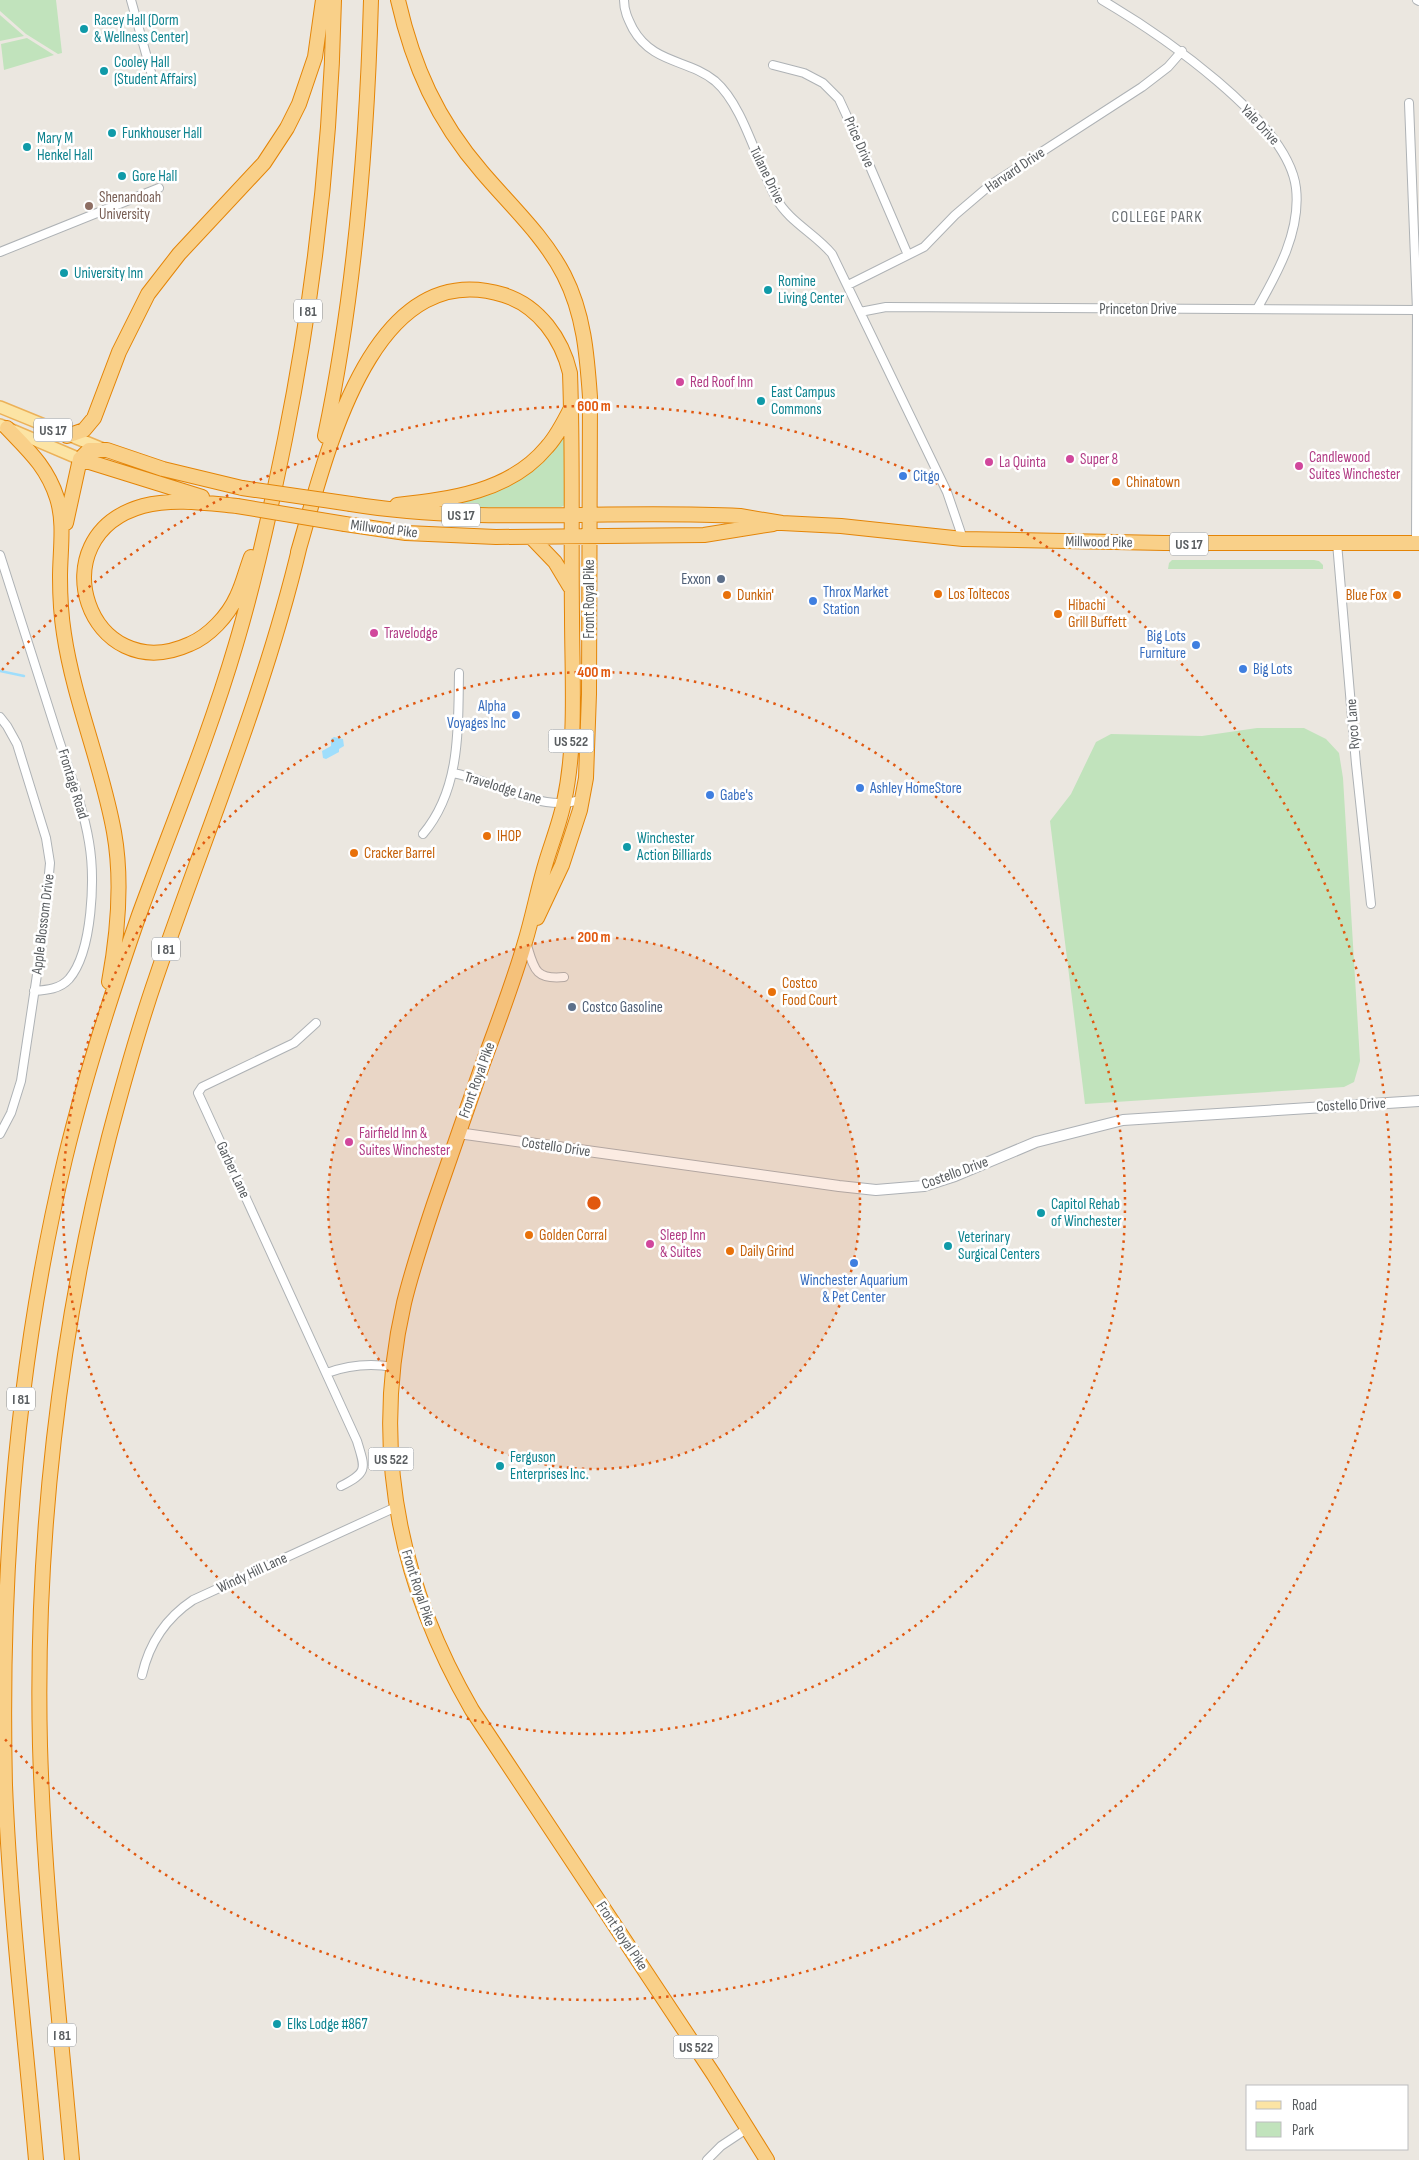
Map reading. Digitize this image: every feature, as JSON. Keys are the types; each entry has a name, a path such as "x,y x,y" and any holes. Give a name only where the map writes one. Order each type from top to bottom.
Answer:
{"highway":[{"path":"67,436 84,430 94,418 119,352 148,294 179,254 264,163 287,128 315,57 324,0"},
{"name":"I 81","path":"36,2160 7,1828 3,1698 5,1580 18,1430 34,1313 62,1172 94,1052 132,934 220,693 236,643 268,523 297,378 322,201 329,126 334,0"},
{"name":"I 81","path":"72,2160 51,1920 40,1746 41,1658 47,1525 54,1447 65,1364 78,1278 94,1204 138,1031 260,688 298,552 336,385 356,236 369,79 371,0"},
{"name":"Front Royal Pike","path":"398,0 417,67 438,109 470,157 548,249 564,276 582,324 588,358 590,397 588,748 582,799 562,865 526,941"},
{"name":"Front Royal Pike","path":"298,552 336,426 367,361 395,326 427,300 455,291 483,291 509,297 531,310 550,327 564,350 570,373 572,736 564,803 546,862 526,941 458,1132 403,1306 393,1367 391,1450 396,1507 400,1531 419,1598 455,1681 472,1710 748,2128 767,2160"},
{"path":"370,507 458,497 494,485 522,469 546,449 571,408"},
{"path":"4,426 35,456 51,482 60,514 60,600 64,636 110,814 118,876 116,936 94,1052"},
{"path":"61,550 70,494 80,459 89,450 107,450"},
{"name":"Millwood Pike","path":"107,450 163,469 242,488 370,507 469,516 746,516 782,523 841,526 963,539 1164,544 1418,543"},
{"name":"Millwood Pike","path":"80,459 167,487 237,506 345,524 444,536 704,535 782,523"},
{"path":"237,506 178,502 158,503 128,512 105,528 89,551 83,577 87,604 108,634 120,643 137,651 159,652 183,648 204,636 221,620 237,597 258,538 268,523"},
{"path":"531,537 555,562 572,589"}],"main road":[{"name":"Millwood Pike","path":"0,408 67,436 107,450"},
{"name":"Millwood Pike","path":"4,426 80,459"}],"street":[{"path":"131,0 151,72"},
{"name":"Tulane Drive","path":"624,0 625,11 636,34 652,50 669,60 706,74 724,90 735,108 776,200 790,217 824,244 832,254 947,492 963,539"},
{"name":"Yale Drive","path":"1102,0 1182,51 1219,84 1270,134 1282,149 1293,174 1296,205 1289,243 1257,309"},
{"name":"Harvard Drive","path":"848,285 924,247 955,215 990,186 1142,88 1168,67 1182,51"},
{"name":"Price Drive","path":"773,65 804,73 823,83 839,99 908,255"},
{"path":"1409,103 1417,258 1418,543"},
{"path":"1410,127 1419,127"},
{"path":"0,252 159,188"},
{"name":"Princeton Drive","path":"860,312 886,307 1417,310"},
{"name":"Ryco Lane","path":"1337,544 1356,764 1372,904"},
{"name":"Frontage Road","path":"0,556 82,811 91,858 91,906 87,935 78,963 69,979 61,985 50,990 34,991"},
{"path":"423,834 434,821 453,773 458,732 460,673"},
{"name":"Apple Blossom Drive","path":"0,717 17,744 49,855 49,890 20,1081 9,1118 0,1134"},
{"name":"Travelodge Lane","path":"453,773 481,780 540,800 564,803 582,799"},
{"path":"526,941 533,964 540,974 549,978 564,977"},
{"name":"Garber Lane","path":"316,1023 294,1043 202,1087 198,1093 357,1441 363,1468 358,1478 341,1486"},
{"name":"Costello Drive","path":"458,1132 839,1186 891,1190 917,1188 939,1182 1036,1142 1123,1120 1419,1101"},
{"path":"327,1373 353,1366 393,1367"},
{"name":"Windy Hill Lane","path":"142,1675 148,1656 165,1626 178,1611 193,1600 396,1507"},
{"path":"707,2160 721,2146 748,2128"}],"green space":[{"path":"0,0 56,0 62,53 58,54 26,34 0,11"},
{"path":"0,15 24,36 0,41"},
{"path":"27,38 54,55 4,70 1,44"},
{"path":"566,431 567,504 561,507 433,508 431,506 464,502 496,491"},
{"path":"1172,560 1314,560 1319,561 1323,565 1323,569 1168,569 1169,563"},
{"path":"1257,728 1304,728 1326,739 1339,753 1343,778 1360,1061 1354,1082 1344,1087 1085,1104 1050,821 1071,794 1096,742 1111,734 1202,736"}],"water":[{"path":"334,737 343,739 344,746 339,749 339,752 326,759 323,758 322,751 331,746 331,739"}],"waterway":[{"path":"0,671 24,676"}],"place":[{"name":"Racey Hall (Dorm & Wellness Center)","path":"84,29"},
{"name":"Cooley Hall (Student Affairs)","path":"104,71"},
{"name":"Funkhouser Hall","path":"112,133"},
{"name":"Mary M Henkel Hall","path":"27,147"},
{"name":"Gore Hall","path":"122,176"},
{"name":"Shenandoah University","path":"89,206"},
{"name":"University Inn","path":"64,273"},
{"name":"Romine Living Center","path":"768,290"},
{"name":"Red Roof Inn","path":"680,382"},
{"name":"East Campus Commons","path":"761,401"},
{"name":"Super 8","path":"1070,459"},
{"name":"La Quinta","path":"989,462"},
{"name":"Candlewood Suites Winchester","path":"1299,466"},
{"name":"Citgo","path":"903,476"},
{"name":"Chinatown","path":"1116,482"},
{"name":"Exxon","path":"721,579"},
{"name":"Los Toltecos","path":"938,594"},
{"name":"Dunkin'","path":"727,595"},
{"name":"Blue Fox","path":"1397,595"},
{"name":"Throx Market Station","path":"813,601"},
{"name":"Hibachi Grill Buffett","path":"1058,614"},
{"name":"Travelodge","path":"374,633"},
{"name":"Big Lots Furniture","path":"1196,645"},
{"name":"Big Lots","path":"1243,669"},
{"name":"Alpha Voyages Inc","path":"516,715"},
{"name":"Ashley HomeStore","path":"860,788"},
{"name":"Gabe's","path":"710,795"},
{"name":"IHOP","path":"487,836"},
{"name":"Winchester Action Billiards","path":"627,847"},
{"name":"Cracker Barrel","path":"354,853"},
{"name":"Costco Food Court","path":"772,992"},
{"name":"Costco Gasoline","path":"572,1007"},
{"name":"Fairfield Inn & Suites Winchester","path":"349,1142"},
{"name":"Capitol Rehab of Winchester","path":"1041,1213"},
{"name":"Golden Corral","path":"529,1235"},
{"name":"Sleep Inn & Suites","path":"650,1244"},
{"name":"Veterinary Surgical Centers","path":"948,1246"},
{"name":"Daily Grind","path":"730,1251"},
{"name":"Winchester Aquarium & Pet Center","path":"854,1263"},
{"name":"Ferguson Enterprises Inc.","path":"500,1466"},
{"name":"Elks Lodge #867","path":"277,2024"}],"district":[{"name":"COLLEGE PARK","path":"1157,217"}]}
